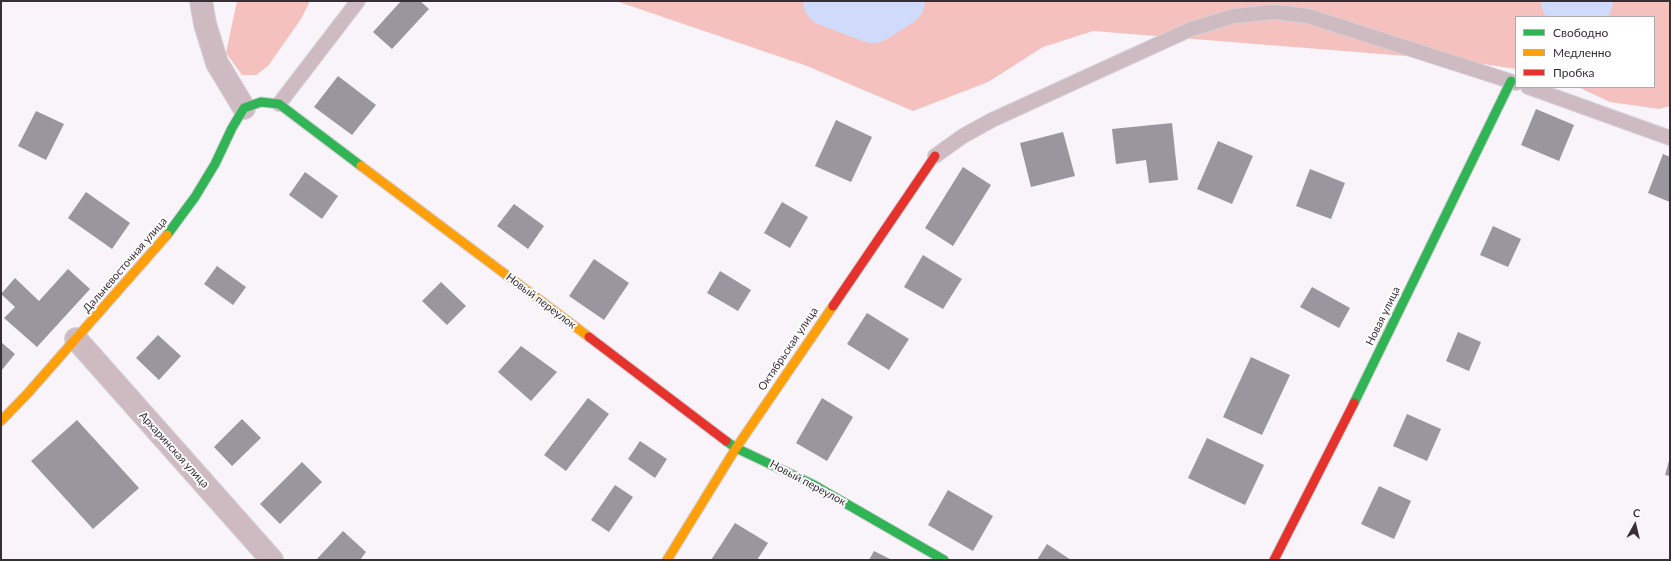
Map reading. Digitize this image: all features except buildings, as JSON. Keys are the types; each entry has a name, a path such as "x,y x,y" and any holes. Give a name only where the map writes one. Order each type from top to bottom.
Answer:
{"street":[{"path":"201,1 204,24 217,63 244,108 261,102 279,104"},
{"name":"Новая улица","path":"1274,560 1330,452 1513,82"},
{"name":"Новый переулок","path":"279,104 736,448 812,484 944,560"},
{"name":"Дальневосточная улица","path":"1,421 28,393 171,231 211,170 244,108"},
{"name":"Октябрьская улица","path":"667,560 736,448 935,156"},
{"name":"Архаринская улица","path":"76,339 272,560"}],"lane":[{"path":"279,104 358,1"},
{"path":"935,156 963,136 999,117 1191,29 1234,16 1275,12 1308,16 1513,82"},
{"path":"1531,88 1670,138"}],"shaded area":[{"path":"237,1 310,1 301,19 268,66 256,75 242,75 226,53"},
{"path":"616,1 1670,1 1670,106 1659,109 1610,102 1580,88 1655,88 1655,16 1515,16 1515,69 1457,60 1093,31 1043,47 988,82 913,111 807,66"}],"waterway":[{"path":"828,1 873,18 900,1"},
{"path":"1566,1 1581,6 1588,1"}],"traffic: fast":[{"path":"1354,403 1511,81"},
{"path":"167,235 195,197 215,164 232,128 244,108 261,102 279,104 361,166"},
{"path":"726,441 736,448 812,484 944,560"}],"traffic: slow":[{"path":"361,166 589,337"},
{"path":"1,421 28,393 167,235"},
{"path":"667,560 736,448 833,306"}],"traffic: jam":[{"path":"833,306 935,156"},
{"path":"589,337 726,441"},
{"path":"1274,560 1354,403"}]}
